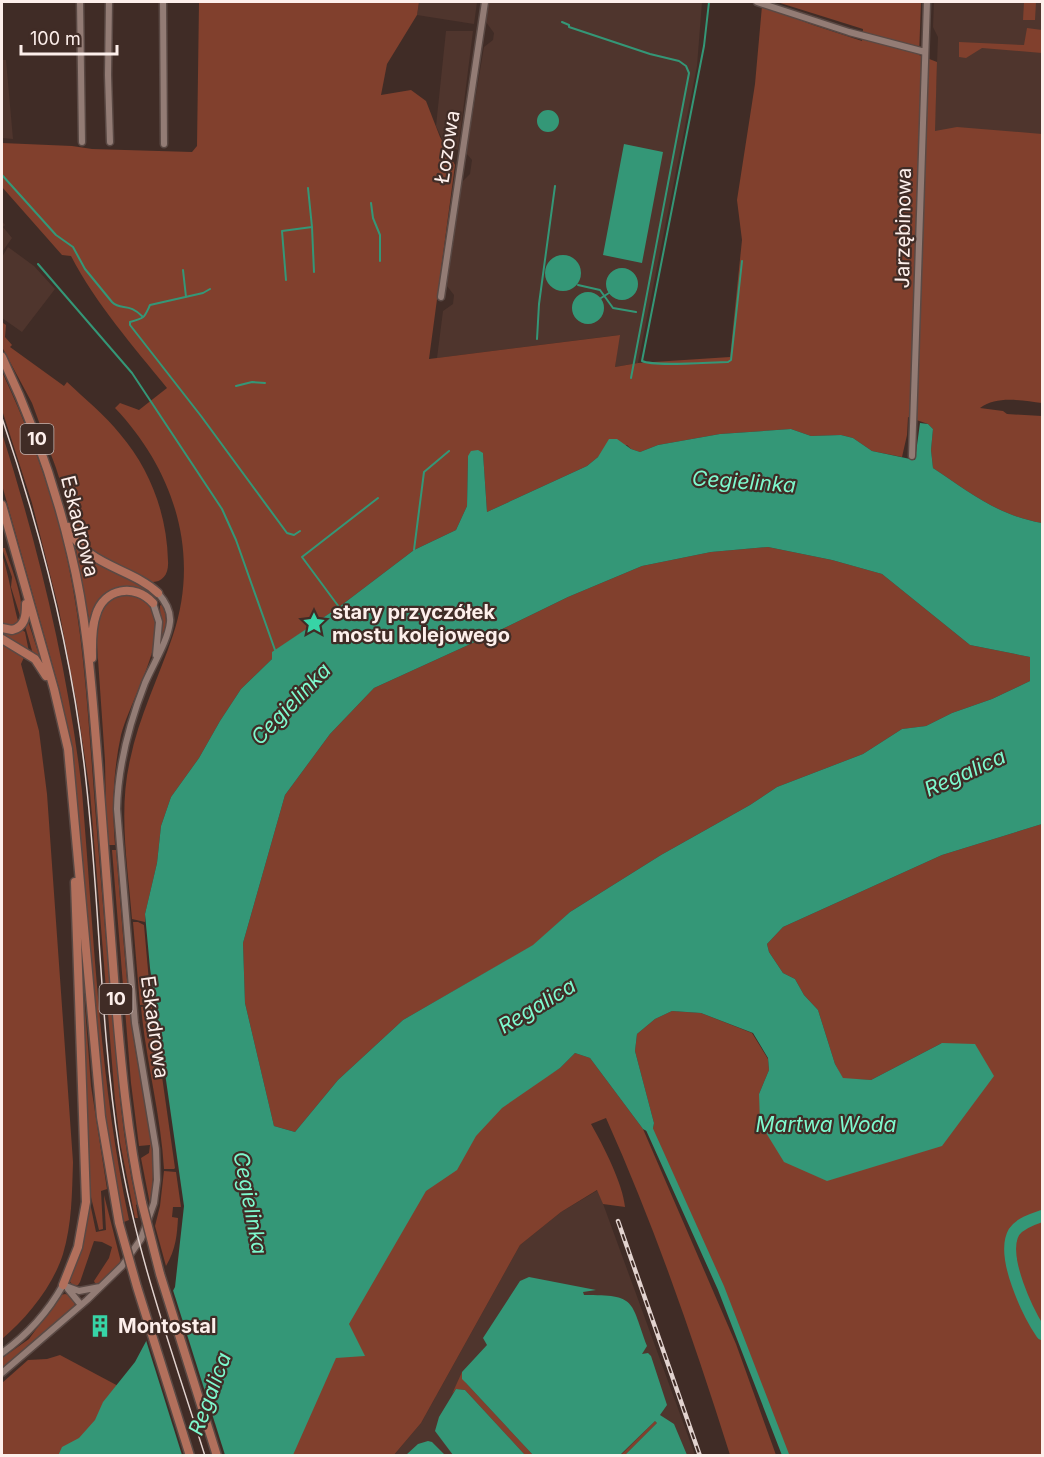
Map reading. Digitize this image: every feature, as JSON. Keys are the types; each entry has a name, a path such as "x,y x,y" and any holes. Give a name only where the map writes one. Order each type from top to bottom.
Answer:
{"main road":[{"name":"Eskadrowa","path":"2,357 43,453 59,504 77,580 94,712"},
{"path":"59,504 71,533 84,549 98,560 148,585 158,593"},
{"name":"10","path":"2,505 54,689 68,749 101,1117 119,1223 190,1455"},
{"path":"94,712 92,633 99,607 109,596 120,591 139,592 153,603"},
{"path":"2,627 14,630 24,623 26,592"},
{"path":"2,639 36,660 54,689"},
{"name":"10","path":"94,712 130,1143 160,1274 217,1455"},
{"path":"63,1285 78,1247 86,1202 77,979 76,833"}],"street":[{"path":"80,2 82,142"},
{"path":"109,2 110,142"},
{"path":"163,2 164,144"},
{"name":"Łozowa","path":"441,297 485,2"},
{"path":"757,2 849,32 925,52"},
{"name":"Jarzębinowa","path":"912,456 927,2"},
{"name":"Eskadrowa","path":"2,1373 104,1285 127,1260 141,1239 153,1209 157,1180 156,1149 135,1023 117,823 119,777 127,734 167,633 170,616 158,593"},
{"name":"Eskadrowa","path":"153,603 159,622 156,656"},
{"path":"63,1285 79,1291 104,1285"},
{"path":"63,1285 81,1305"},
{"path":"2,1353 33,1326 51,1305 63,1285"}],"shaded area":[{"path":"199,2 419,2 417,15 387,64 381,95 411,90 426,101 440,137 455,165 429,359 620,335 615,367 638,363 730,357 742,240 737,200 755,84 762,6 862,41 863,29 777,2 921,2 919,55 937,62 935,131 957,127 1042,134 1042,403 1002,400 980,408 1003,411 1007,414 1042,416 1042,523 1026,520 998,509 933,468 931,450 933,429 928,424 908,417 902,457 872,451 853,438 841,435 811,436 791,429 720,434 658,445 640,452 627,445 487,512 483,453 468,456 467,506 456,530 414,550 339,607 273,652 272,659 241,689 199,758 171,797 161,826 157,863 145,922 132,919 124,819 126,780 139,728 173,635 181,604 184,573 182,543 176,513 166,485 135,432 115,408 120,403 139,410 167,388 103,308 71,256 62,255 2,187 2,143 192,152 197,146"},
{"path":"419,2 477,2 474,24 417,15"},
{"path":"489,2 702,2 697,66 638,363 615,367 619,335 437,358 443,311 453,304 454,295 447,286 462,182 470,174 472,160 466,153 484,47 493,40 494,33 486,22"},
{"path":"934,2 1042,2 1042,237 934,142 938,37 933,27"},
{"path":"1024,2 1036,2 1035,20 1023,20"},
{"path":"1027,28 1042,30 1042,53 982,48 966,58 959,57 959,42 1024,45"},
{"path":"446,31 473,31 458,150 445,145 436,126"},
{"path":"2,60 6,60 13,139 2,138"},
{"path":"2,221 5,225 3,227 12,238 2,252"},
{"path":"8,247 34,266 55,289 22,332 2,318 2,257"},
{"path":"3,323 6,325 5,337 12,345 10,347 64,386 67,382 114,427 140,462 155,493 164,526 168,566 164,578 157,582 147,582 89,551 78,537 32,403 2,347"},
{"path":"2,374 23,420 49,490 68,563 78,620 85,677 120,1101 138,1218 135,1218 120,1142 115,1100 90,792 77,705 59,610 32,503 2,410"},
{"path":"2,433 51,610 76,745 82,791 104,1060 129,1220 124,1222 113,1172 103,1103 73,750 59,688 2,485"},
{"path":"75,544 155,595 138,589 113,590 90,625"},
{"path":"768,547 832,560 882,574 970,645 1030,657 1030,681 926,726 902,729 863,754 777,787 750,805 661,855 570,912 534,945 403,1020 338,1080 295,1132 274,1126 245,1003 243,943 285,795 330,734 374,688 568,597 642,566 711,552"},
{"path":"2,548 5,548 17,583 22,611 21,619 11,587 12,577"},
{"path":"2,554 18,621 15,626 5,626 2,623"},
{"path":"125,593 140,598 151,607 156,629 150,659 121,735 114,790 115,845 108,845 96,630 107,603"},
{"path":"162,603 166,622 161,640 160,606"},
{"path":"28,621 39,659 33,654 25,626"},
{"path":"22,630 25,632 29,652 2,634 2,631 9,634"},
{"path":"2,642 25,655 21,664 39,731 47,794 73,1162 70,1220 59,1266 38,1301 2,1339"},
{"path":"1042,824 1042,1455 786,1455 721,1288 652,1134 654,1123 635,1051 637,1034 655,1019 672,1011 701,1013 752,1033 768,1059 769,1070 759,1094 784,1161 942,1043 871,1080 843,1079 835,1064 818,1010 804,995 795,979 783,973 769,952 767,944 783,927 942,855"},
{"path":"112,850 116,850 132,1027 151,1138 153,1182 150,1204 141,1158 149,1153 150,1145 139,1146 131,1083"},
{"path":"133,922 144,925 151,1004 140,1005"},
{"path":"81,955 91,1086 107,1189 101,1191 103,1229 99,1230 89,1189"},
{"path":"152,1006 174,1169 164,1169 160,1129 143,1028 141,1007"},
{"path":"575,1053 590,1058 643,1129 736,1344 776,1455 730,1455 673,1285 606,1118 591,1124 617,1176 625,1207 603,1204 597,1190 561,1212 520,1245 421,1423 393,1456 277,1456 341,1315 471,1123 560,1068"},
{"path":"164,1171 176,1172 181,1207 173,1207 172,1217 178,1218 177,1230 174,1248 166,1266 155,1226"},
{"path":"598,1190 695,1455 393,1456 421,1423 520,1245 561,1212"},
{"path":"104,1195 121,1262 100,1283 95,1283 94,1281 109,1258 112,1247 94,1241 80,1282 73,1286 69,1280 84,1240 89,1198 96,1232 106,1230"},
{"path":"61,1295 70,1295 75,1304 73,1307 2,1368 2,1358 29,1339"},
{"path":"60,1355 122,1388 116,1403 64,1455 2,1456 2,1383 28,1360 47,1359"},
{"path":"462,1372 466,1383 533,1455 525,1455 465,1390 456,1389 452,1394"},
{"path":"655,1421 657,1423 625,1455 620,1456"}],"water":[{"path":"548,110 556,113 559,121 556,129 548,132 540,129 537,121 540,113"},
{"path":"624,144 663,152 642,263 603,255"},
{"path":"563,255 576,260 581,273 576,286 563,291 550,286 545,273 550,260"},
{"path":"622,268 633,273 638,284 633,295 622,300 611,295 606,284 611,273"},
{"path":"588,292 599,297 604,308 599,319 588,324 577,319 572,308 577,297"},
{"path":"920,423 928,424 933,429 931,450 933,468 998,509 1026,520 1042,523 1042,824 942,855 783,927 767,944 769,952 783,973 795,979 804,995 818,1010 835,1064 843,1078 871,1080 942,1043 975,1044 994,1076 942,1146 827,1181 784,1162 760,1123 759,1094 769,1070 768,1058 753,1033 701,1013 672,1011 655,1019 637,1034 635,1051 654,1123 652,1134 643,1129 590,1058 575,1053 560,1068 502,1108 476,1136 457,1170 426,1191 349,1324 365,1356 336,1358 293,1455 58,1456 62,1447 79,1438 95,1420 103,1402 135,1362 175,1287 184,1206 150,968 145,914 157,863 161,826 171,797 199,758 241,689 272,659 272,652 339,607 414,550 456,530 467,506 468,456 471,451 478,450 483,453 487,512 587,466 598,457 609,439 617,439 631,449 640,452 658,445 720,434 791,429 811,436 841,435 853,438 872,451 915,460","holes":["768,547 832,560 882,574 970,645 1030,657 1030,681 926,726 902,729 863,754 777,787 750,805 661,855 570,912 533,945 403,1020 338,1080 295,1132 274,1126 245,1003 243,943 285,795 330,734 374,688 568,597 642,566 711,552"]},
{"path":"529,1277 596,1290 583,1292 584,1295 614,1296 629,1303 634,1310 647,1346 642,1354 648,1353 651,1356 667,1405 660,1415 674,1424 687,1455 625,1455 657,1423 655,1421 620,1455 533,1455 462,1379 462,1372 487,1345 483,1338 520,1281"},
{"path":"456,1389 465,1390 525,1455 453,1455 435,1431 439,1417"},
{"path":"428,1441 445,1455 406,1455 418,1444"}],"pier":[{"path":"172,1287 225,1455 182,1455 145,1337"}],"waterway":[{"path":"709,2 704,46 642,361 670,364 731,360 742,261"},
{"path":"562,22 569,27 650,54 679,61 686,66 689,73 631,378"},
{"path":"2,175 56,235 73,247 85,269 112,302 134,310 143,317"},
{"path":"537,339 539,304 555,186"},
{"path":"286,280 282,231 312,227 308,188"},
{"path":"371,203 373,218 380,235 380,261"},
{"path":"312,227 314,272"},
{"path":"38,264 132,373 222,509 236,540 275,650"},
{"path":"183,270 186,297"},
{"path":"578,285 600,290 613,308 636,312"},
{"path":"210,289 203,293 150,305 143,317 130,322 130,325 201,416 287,533 294,535 300,531"},
{"path":"601,298 609,293"},
{"path":"236,386 252,382 265,383"},
{"path":"414,550 424,472 449,451"},
{"path":"339,607 302,557 378,498"},
{"path":"648,1126 721,1288 786,1456"},
{"path":"1042,1216 1023,1224 1014,1232 1010,1255 1023,1299 1042,1334"}],"tram line":[{"path":"2,418 43,552 73,689 91,827 108,1057 126,1187 156,1303 205,1456"}],"railway":[{"path":"618,1221 700,1456"}],"place":[{"name":"stary przyczółek mostu kolejowego","path":"314,623"},
{"name":"Montostal","path":"100,1326"}],"water label":[{"name":"Cegielinka","path":"744,482"},
{"name":"Cegielinka","path":"291,704"},
{"name":"Regalica","path":"965,773"},
{"name":"Regalica","path":"537,1006"},
{"name":"Martwa Woda","path":"826,1125"},
{"name":"Cegielinka","path":"250,1203"},
{"name":"Regalica","path":"210,1394"}]}
